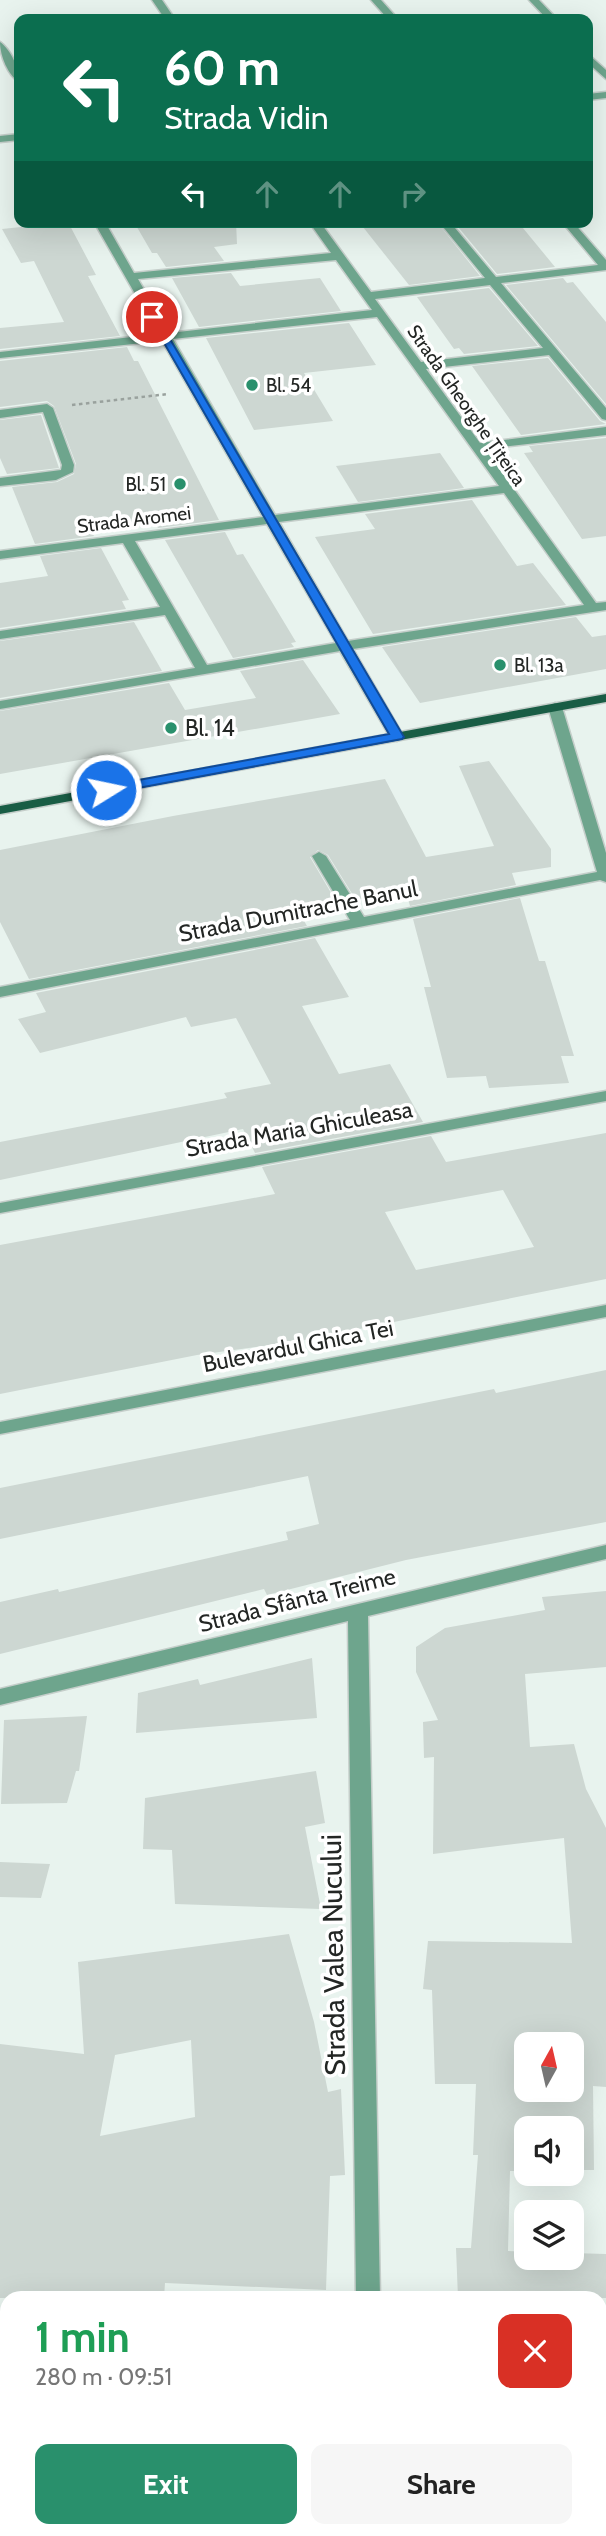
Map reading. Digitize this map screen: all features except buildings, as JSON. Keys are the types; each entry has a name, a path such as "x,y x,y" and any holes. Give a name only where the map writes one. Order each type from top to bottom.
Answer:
{"main road":[{"path":"0,810 606,698"}],"street":[{"path":"376,0 389,14"},
{"path":"534,0 547,14"},
{"path":"0,45 14,70"},
{"path":"593,62 606,76"},
{"path":"102,228 194,391 397,737"},
{"name":"Strada Gheorghe Țițeica","path":"318,228 505,489 599,607"},
{"path":"449,228 606,416"},
{"path":"572,228 606,267"},
{"path":"129,277 339,256"},
{"path":"369,296 606,267"},
{"path":"0,355 380,313"},
{"path":"419,366 551,351"},
{"path":"0,414 47,408 67,471 56,476 0,482"},
{"path":"475,447 606,431"},
{"name":"Strada Aromei","path":"0,555 505,489"},
{"path":"128,540 203,670"},
{"path":"0,705 345,646 599,607"},
{"path":"0,635 170,610"},
{"path":"555,708 605,877"},
{"path":"319,856 360,923"},
{"name":"Strada Dumitrache Banul","path":"0,992 605,877"},
{"name":"Strada Maria Ghiculeasa","path":"0,1208 606,1096"},
{"name":"Bulevardul Ghica Tei","path":"0,1428 606,1311"},
{"name":"Strada Sfânta Treime","path":"0,1697 606,1552"},
{"name":"Strada Valea Nucului","path":"358,1611 368,2291"}],"path":[{"path":"47,408 194,391"}],"place":[{"name":"Bl. 54","path":"252,385"},
{"name":"Bl. 51","path":"180,484"},
{"name":"Bl. 13a","path":"500,665"},
{"name":"Bl. 14","path":"171,728"}],"route":[{"path":"106,790 397,737 152,317"}]}
